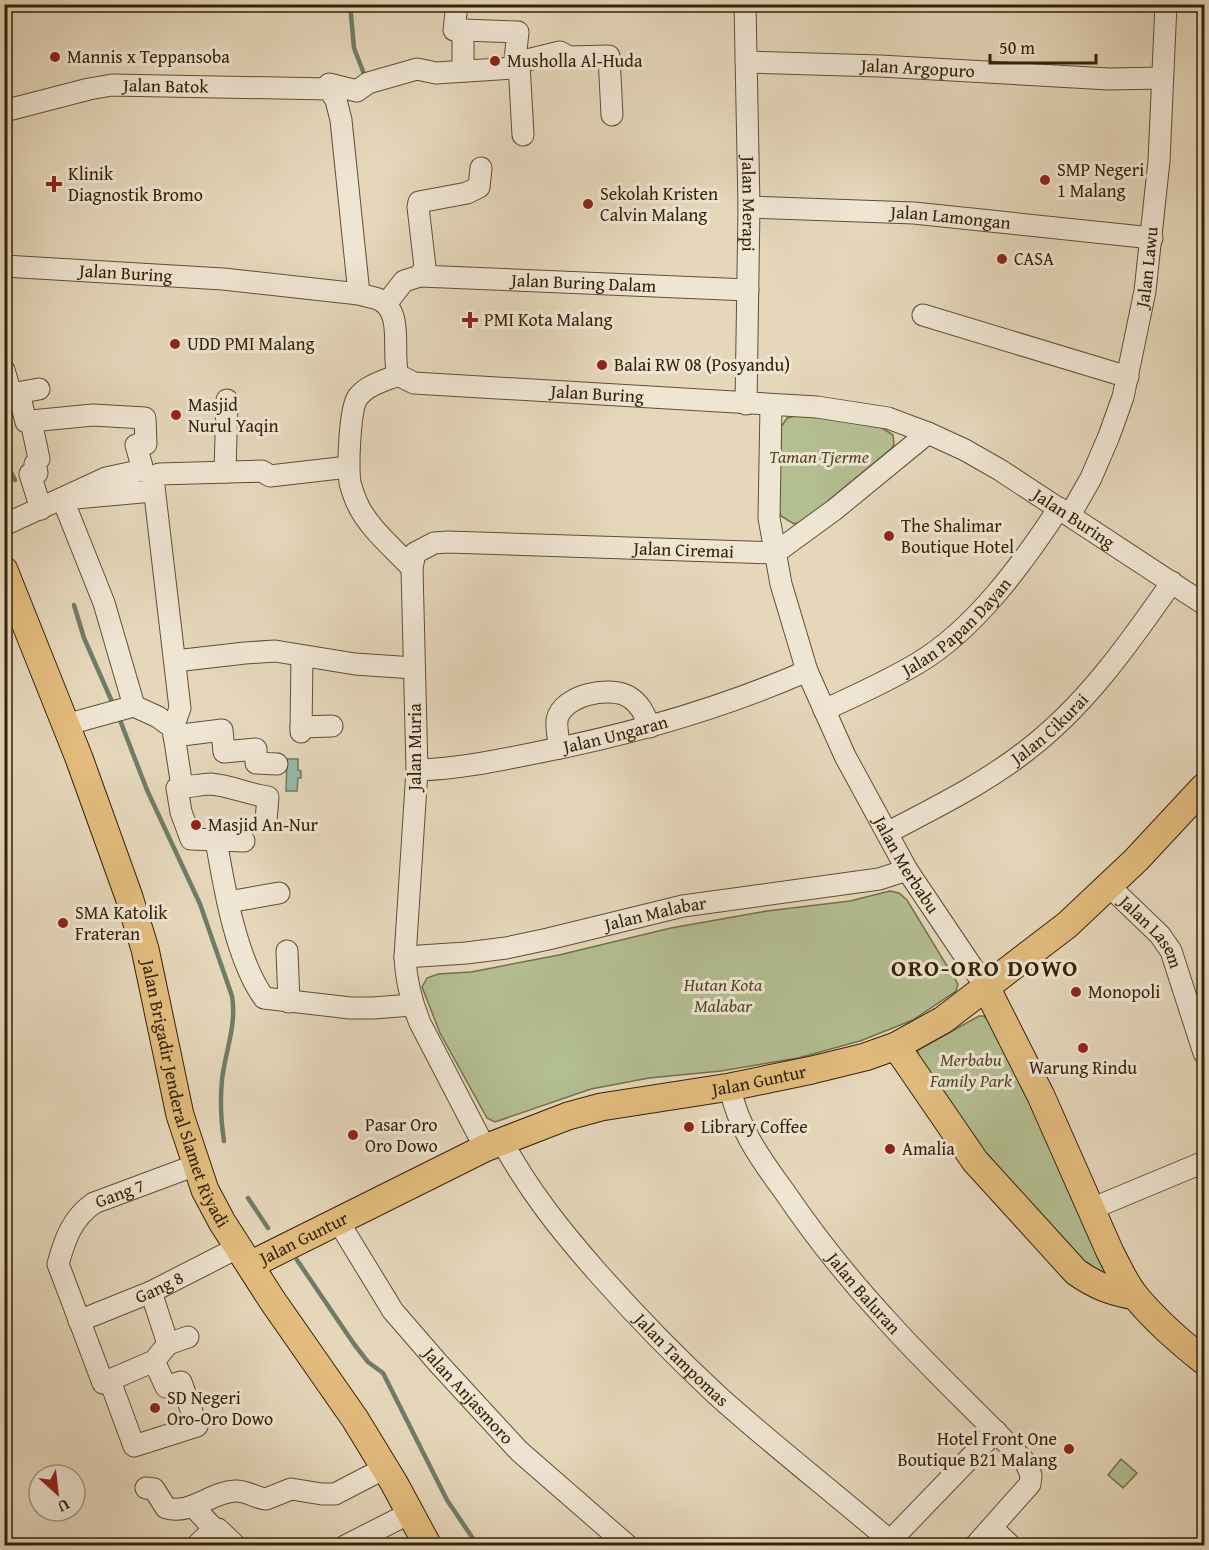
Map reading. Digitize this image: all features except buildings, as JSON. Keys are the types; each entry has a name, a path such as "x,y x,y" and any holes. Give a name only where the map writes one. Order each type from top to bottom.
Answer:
{"main road":[{"name":"Jalan Brigadir Jenderal Slamet Riyadi","path":"4,570 129,897 145,949 180,1115 205,1190 284,1318 355,1419 428,1545"},
{"name":"Jalan Guntur","path":"244,1256 338,1221 493,1145 568,1116 602,1107 730,1087 839,1064 896,1046 943,1020 987,989 1067,926 1109,886 1204,787"},
{"name":"Jalan Merbabu","path":"987,989 1041,1096 1114,1260 1135,1296 1183,1344 1204,1360"},
{"path":"896,1046 975,1161 1069,1264 1094,1284 1116,1293 1135,1296"}],"street":[{"path":"457,4 454,30 518,32 516,66 523,135"},
{"name":"Jalan Merapi","path":"745,4 749,207 746,404"},
{"name":"Jalan Lawu","path":"1064,512 1091,478 1109,436 1128,377 1145,291 1152,238 1159,161 1166,4"},
{"path":"463,30 463,71"},
{"name":"Jalan Batok","path":"4,111 89,89 112,86 329,86 357,91 368,84 417,69 436,73 516,66 523,61 560,52 569,57 609,56 612,115"},
{"name":"Jalan Argopuro","path":"746,62 880,66 1109,79 1162,78"},
{"path":"329,86 336,100 341,120 359,294"},
{"path":"412,568 358,507 348,467 352,413 355,400 363,391 398,375 394,364 395,324 392,311 386,304 404,281 420,276 425,267 417,205 422,201 466,193 479,187 481,168"},
{"name":"Jalan Lamongan","path":"749,207 914,213 1152,238"},
{"name":"Jalan Buring","path":"4,266 222,279 359,294 386,304"},
{"name":"Jalan Buring Dalam","path":"420,276 747,290"},
{"path":"923,315 1128,377"},
{"path":"4,370 11,394 29,391 26,422 93,415 145,418 146,444 136,445 142,470 106,478 76,491 63,500 4,525"},
{"name":"Jalan Buring","path":"398,375 405,381 423,384 817,407 888,418 965,450 1000,470 1204,604"},
{"path":"225,472 227,400"},
{"name":"Jalan Merbabu","path":"771,405 769,506 775,553 781,584 807,671 845,756 886,833 907,870 987,989"},
{"path":"31,421 39,459 35,464 37,473 30,474 41,509"},
{"path":"775,553 834,510 928,433"},
{"path":"182,787 171,723 180,708 153,478 159,474 262,471 270,476 348,467"},
{"path":"63,500 153,491"},
{"path":"63,500 104,603 122,710"},
{"name":"Jalan Papan Dayan","path":"824,710 919,663 953,637 975,615 1064,512"},
{"name":"Jalan Ciremai","path":"412,568 415,553 434,543 448,542 775,553"},
{"name":"Jalan Muria","path":"412,568 417,770 405,957 406,978 412,1005 430,1046 493,1145"},
{"name":"Jalan Cikurai","path":"886,833 948,801 996,772 1044,736 1100,680 1172,582"},
{"path":"175,662 245,652 275,651 355,664 414,668"},
{"path":"302,657 301,729 332,726"},
{"name":"Jalan Ungaran","path":"417,770 498,760 650,727 715,707 807,671"},
{"path":"559,748 557,720 561,713 566,706 591,694 608,691 628,696 643,710 650,727"},
{"path":"65,725 122,710 171,723 222,730 224,752 256,749 256,764 277,764"},
{"path":"244,842 191,839 181,812 177,788 209,784 239,790 250,795 268,797 266,820"},
{"path":"216,840 228,902 244,956 257,988 264,998 373,1008 412,1005"},
{"name":"Jalan Malabar","path":"405,957 506,948 683,906 879,879 907,870"},
{"name":"Jalan Lasem","path":"1109,886 1160,935 1171,951 1204,1053"},
{"path":"228,902 279,893"},
{"path":"287,951 289,1002"},
{"name":"Jalan Baluran","path":"730,1087 735,1108 752,1142 805,1222 884,1317 1026,1463 1031,1475 1030,1484 992,1528"},
{"name":"Jalan Tampomas","path":"493,1145 512,1160 553,1222 655,1336 751,1425 893,1543"},
{"path":"1091,1209 1204,1162"},
{"name":"Gang 7","path":"79,1321 58,1264 73,1224 81,1211 94,1203 196,1165"},
{"name":"Jalan Anjasmoro","path":"338,1221 393,1311 438,1363 519,1451 628,1545"},
{"name":"Gang 8","path":"79,1321 244,1256"},
{"path":"79,1321 103,1383 110,1381 154,1361 178,1340 151,1292"},
{"path":"110,1381 134,1446 197,1426 181,1382 166,1387 154,1361"},
{"path":"893,1543 996,1431"},
{"path":"146,1488 154,1489 166,1508 174,1510 193,1506 226,1492 235,1491 266,1499 291,1489 335,1494 385,1468"},
{"path":"193,1506 214,1529 218,1529 236,1545"},
{"path":"345,1545 410,1513"},
{"path":"975,1545 992,1528 1011,1545"},
{"path":"196,1545 214,1529"}],"green space":[{"name":"Taman Tjerme","path":"804,414 882,428 893,435 894,445 804,521 794,524 781,516 778,507 781,427 787,418"},
{"name":"Hutan Kota Malabar","path":"890,891 899,893 907,900 958,984 956,991 913,1020 860,1041 798,1058 721,1071 649,1078 591,1089 495,1122 487,1118 440,1033 422,987 427,978 438,974 471,972 559,955 671,928 767,911 850,901"},
{"name":"Merbabu Family Park","path":"979,1016 984,1016 988,1020 1024,1088 1117,1282 1100,1281 980,1154 918,1060 918,1050"},
{"path":"1121,1459 1137,1473 1123,1488 1108,1475"}],"shaded area":[{"path":"287,759 298,759 301,778 298,778 297,791 286,791"}],"waterway":[{"path":"350,4 354,48 366,79"},
{"path":"4,459 15,480"},
{"path":"74,605 84,638 113,704"},
{"path":"118,715 147,790 200,904 232,996 232,1028 221,1088 224,1141"},
{"path":"248,1198 268,1228"},
{"path":"297,1260 354,1344 368,1362 383,1373 447,1500 478,1546"}],"place":[{"name":"Mannis x Teppansoba","path":"55,57"},
{"name":"Musholla Al-Huda","path":"495,61"},
{"name":"SMP Negeri 1 Malang","path":"1045,180"},
{"name":"Klinik Diagnostik Bromo","path":"54,184"},
{"name":"Sekolah Kristen Calvin Malang","path":"588,204"},
{"name":"CASA","path":"1002,259"},
{"name":"PMI Kota Malang","path":"470,320"},
{"name":"UDD PMI Malang","path":"175,344"},
{"name":"Balai RW 08 (Posyandu)","path":"602,365"},
{"name":"Masjid Nurul Yaqin","path":"176,415"},
{"name":"The Shalimar Boutique Hotel","path":"889,536"},
{"name":"Masjid An-Nur","path":"196,825"},
{"name":"SMA Katolik Frateran","path":"63,923"},
{"name":"Monopoli","path":"1076,992"},
{"name":"Warung Rindu","path":"1083,1048"},
{"name":"Library Coffee","path":"689,1127"},
{"name":"Pasar Oro Oro Dowo","path":"353,1135"},
{"name":"Amalia","path":"890,1149"},
{"name":"SD Negeri Oro-Oro Dowo","path":"155,1408"},
{"name":"Hotel Front One Boutique B21 Malang","path":"1069,1449"}],"district":[{"name":"ORO-ORO DOWO","path":"985,968"}]}
